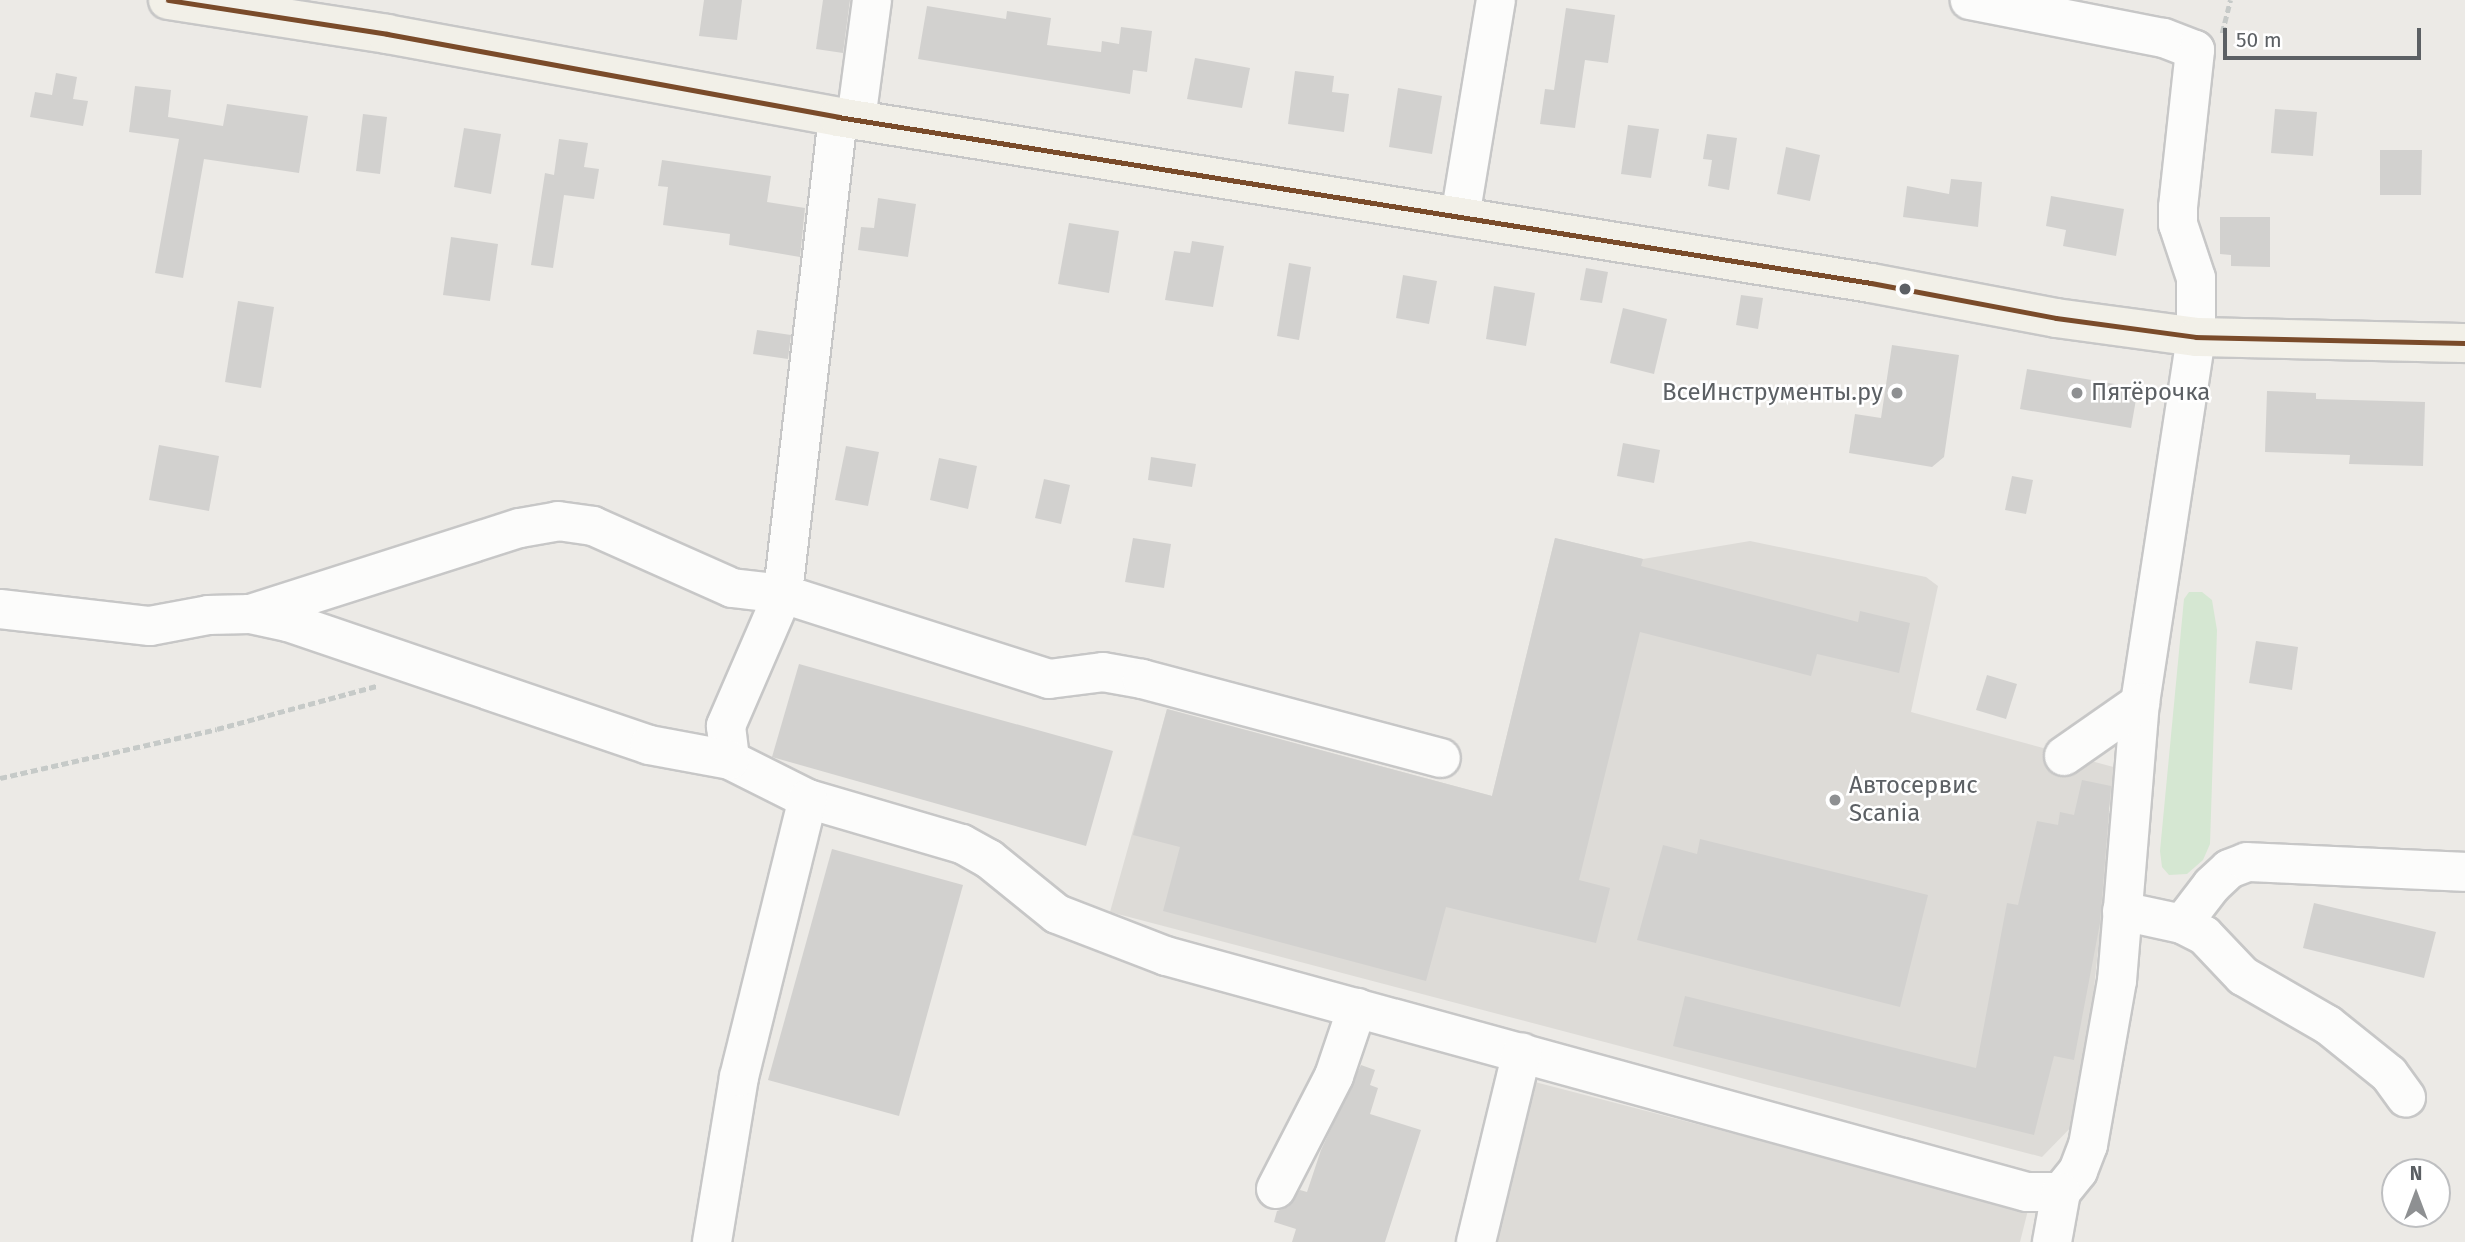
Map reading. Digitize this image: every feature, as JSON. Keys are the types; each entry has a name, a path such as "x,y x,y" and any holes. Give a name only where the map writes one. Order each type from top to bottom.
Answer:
{"main road":[{"path":"167,0 387,34 847,119 1460,217 2056,318 2196,337 2465,343"}],"street":[{"path":"730,760 726,726 783,594 847,119 872,0"},
{"path":"1460,217 1496,0"},
{"path":"1970,0 2163,38 2196,50 2178,216 2196,278 2196,337 2140,703 2117,981 2088,1145 2078,1171 2061,1192 2052,1242"},
{"path":"250,614 520,528 558,521 593,526 732,588 783,594 1049,680 1103,672 1142,679 1441,758"},
{"path":"0,609 150,626 208,615 250,614 288,622 649,745 730,760 808,799 962,844 989,859 1057,914 1150,965 1357,1008 2027,1192 2061,1192"},
{"path":"2064,756 2140,703"},
{"path":"712,1242 738,1077 808,799"},
{"path":"2182,924 2229,869 2248,862 2465,872"},
{"path":"2122,911 2182,924 2224,952 2243,976 2328,1025 2389,1074 2406,1097"},
{"path":"1276,1189 1334,1076 1357,1008"},
{"path":"1476,1242 1522,1052"}],"path":[{"path":"0,778 217,729 430,672"}],"shaded area":[{"path":"1555,538 1643,559 1750,541 1926,577 1938,586 1911,712 2117,768 2108,813 2121,816 2104,895 2080,1118 2042,1157 1110,912 1167,709 1492,796"},
{"path":"1531,1081 2028,1210 2020,1242 1488,1242"}],"green space":[{"path":"2189,592 2202,592 2212,600 2217,630 2210,844 2203,860 2187,874 2169,875 2162,867 2160,851 2184,599"}],"building":[{"path":"704,0 742,0 737,40 699,36"},
{"path":"823,0 850,0 843,53 816,49"},
{"path":"927,6 1006,19 1007,11 1051,18 1047,45 1101,52 1102,41 1119,44 1121,27 1152,31 1147,72 1133,70 1130,94 918,59"},
{"path":"1566,8 1615,15 1608,63 1585,60 1575,128 1540,124 1545,89 1554,90"},
{"path":"1195,58 1250,68 1242,108 1187,99"},
{"path":"1295,71 1334,76 1332,92 1349,94 1344,132 1288,124"},
{"path":"56,73 77,77 73,99 88,101 83,126 30,117 35,92 52,95"},
{"path":"135,86 171,90 168,117 223,126 227,104 308,116 299,173 204,159 183,278 155,273 179,139 129,132"},
{"path":"1398,88 1442,96 1432,154 1389,147"},
{"path":"2275,109 2317,112 2313,156 2271,153"},
{"path":"363,114 387,117 380,174 356,171"},
{"path":"1628,125 1659,129 1651,178 1621,174"},
{"path":"464,128 501,134 491,194 454,187"},
{"path":"1707,134 1737,138 1729,190 1708,186 1712,160 1703,159"},
{"path":"559,139 588,143 584,167 599,169 594,199 564,195 553,268 531,265 545,173 554,175"},
{"path":"1786,147 1820,155 1810,201 1777,194"},
{"path":"2380,150 2422,150 2421,195 2380,195"},
{"path":"662,160 771,176 767,202 805,208 800,257 729,245 730,234 663,225 668,187 658,186"},
{"path":"1951,179 1982,182 1978,227 1903,217 1907,186 1949,194"},
{"path":"2051,196 2124,209 2116,256 2063,246 2066,230 2046,226"},
{"path":"878,198 916,204 908,257 858,250 861,227 874,228"},
{"path":"2220,217 2270,217 2270,267 2231,266 2231,255 2220,254"},
{"path":"1069,223 1119,231 1109,293 1058,284"},
{"path":"451,237 498,244 490,301 443,295"},
{"path":"1192,241 1224,246 1213,307 1165,300 1174,251 1190,253"},
{"path":"1289,263 1311,267 1299,340 1277,336"},
{"path":"1586,268 1608,272 1602,303 1580,300"},
{"path":"1403,275 1437,281 1429,324 1396,318"},
{"path":"1494,286 1535,293 1526,346 1486,339"},
{"path":"1741,295 1763,298 1758,329 1736,325"},
{"path":"238,301 274,307 261,388 225,382"},
{"path":"1623,308 1667,319 1654,374 1610,363"},
{"path":"757,330 791,335 788,359 753,354"},
{"path":"1892,345 1959,355 1944,457 1932,467 1849,453 1855,414 1881,418"},
{"path":"2027,369 2138,388 2131,428 2020,409"},
{"path":"2267,391 2316,393 2316,399 2425,402 2423,466 2349,464 2350,455 2265,452"},
{"path":"1623,443 1660,450 1654,483 1617,476"},
{"path":"159,445 219,456 209,511 149,500"},
{"path":"846,446 879,452 868,506 835,500"},
{"path":"1151,457 1196,464 1192,487 1148,480"},
{"path":"939,458 977,466 968,509 930,500"},
{"path":"2012,476 2033,480 2026,514 2005,510"},
{"path":"1044,479 1070,485 1061,524 1035,518"},
{"path":"1133,538 1171,544 1164,588 1125,582"},
{"path":"1555,538 1643,559 1641,566 1858,622 1860,611 1910,623 1899,673 1817,654 1811,676 1640,632 1579,880 1610,888 1596,943 1446,907 1426,981 1163,911 1180,847 1133,835 1167,709 1492,796"},
{"path":"2256,641 2298,647 2292,690 2249,683"},
{"path":"799,664 1113,751 1086,846 772,757"},
{"path":"1987,675 2017,684 2006,719 1976,710"},
{"path":"2082,780 2111,786 2100,923 2074,1060 2054,1056 2034,1135 1673,1046 1685,996 1976,1068 2007,903 2018,905 2037,821 2058,825 2060,812 2074,815"},
{"path":"1700,839 1928,895 1900,1007 1637,940 1663,845 1697,854"},
{"path":"832,849 963,885 899,1116 768,1080"},
{"path":"2314,903 2436,932 2424,978 2303,948"},
{"path":"1361,1065 1375,1070 1370,1085 1378,1088 1370,1114 1421,1130 1385,1242 1292,1242 1296,1229 1274,1222 1277,1211 1288,1207 1300,1190 1307,1192 1321,1150"}],"transit line":[{"path":"168,0 387,34 838,117 1871,283 2056,318 2196,337 2465,343"}],"place":[{"name":"ВсеИнструменты.ру","path":"1897,393"},
{"name":"Пятёрочка","path":"2077,393"},
{"name":"Автосервис Scania","path":"1835,800"}]}
